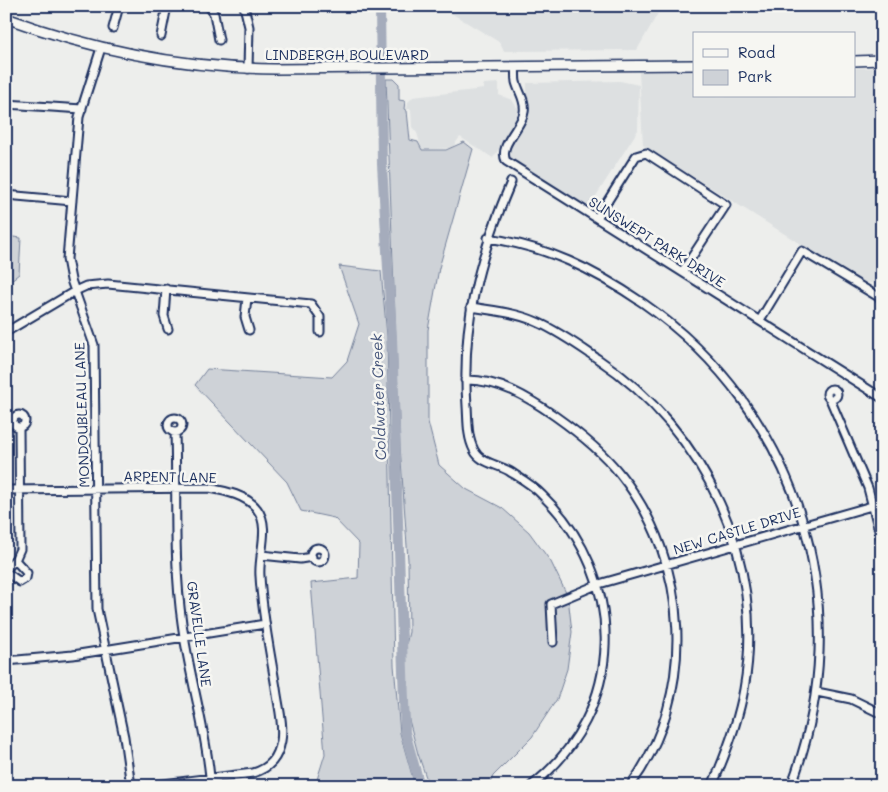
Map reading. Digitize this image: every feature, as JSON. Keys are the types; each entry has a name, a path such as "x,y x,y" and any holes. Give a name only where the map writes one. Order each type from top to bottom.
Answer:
{"main road":[{"name":"LINDBERGH BOULEVARD","path":"6,18 101,48 179,63 248,69 693,65"},
{"path":"856,61 882,60"}],"street":[{"path":"113,28 119,6"},
{"path":"161,36 167,6"},
{"path":"209,6 214,14 219,40"},
{"path":"244,6 249,27 248,69"},
{"name":"MONDOUBLEAU LANE","path":"101,48 79,117 67,258 75,291 94,345 97,609 124,737 130,786"},
{"name":"SUNSWEPT PARK DRIVE","path":"516,67 516,82 524,100 524,110 522,120 504,152 506,161 882,398"},
{"path":"6,104 82,109"},
{"path":"597,218 636,156 646,153 726,205 682,272"},
{"path":"511,182 488,238 471,307 465,380 468,427 473,449 482,460 508,470 530,485 559,512 586,553 599,584 606,632 604,666 598,691 589,715 567,751 531,786"},
{"path":"6,195 72,201"},
{"path":"488,238 524,244 548,251 586,268 658,313 699,348 734,388 758,420 784,470 804,524 813,563 819,614 817,692 806,741 791,786"},
{"path":"760,320 802,251 882,299"},
{"path":"6,332 75,291 86,286 108,284 311,304 320,317 320,332"},
{"path":"166,289 164,316 168,329"},
{"path":"247,298 245,318 249,330"},
{"path":"471,307 536,321 612,368 638,390 674,426 695,456 721,505 735,544 748,608 748,655 745,689 736,725 712,786"},
{"path":"465,380 486,381 517,393 544,409 587,440 610,463 631,490 654,528 668,565 673,590 678,640 673,682 657,737 630,786"},
{"path":"830,398 862,472 873,504 882,542"},
{"path":"15,560 25,569 27,574 26,578 20,582 6,571 15,560 20,549 19,428"},
{"name":"GRAVELLE LANE","path":"175,432 178,586 184,639 194,692 204,728 210,777"},
{"name":"ARPENT LANE","path":"6,490 209,488 234,494 249,501 257,508 263,524 260,576 265,624 282,729 277,756 260,771 210,777"},
{"name":"NEW CASTLE DRIVE","path":"553,642 551,604 599,584 873,504 882,503"},
{"path":"261,555 300,559 312,557"},
{"path":"6,661 184,639 265,624"},
{"path":"817,692 851,699 882,714"},
{"path":"147,786 210,777"}],"shaded area":[{"path":"452,6 662,6 637,50 504,51 499,42 451,13"},
{"path":"856,68 882,68 882,284 861,282 643,145 639,72 693,71 693,98 856,98"},
{"path":"620,81 639,85 638,130 589,207 507,157 517,133 522,129 527,113 527,83"},
{"path":"499,83 499,95 512,100 518,109 515,125 493,158 460,137 452,148 422,150 417,133 412,127 411,109 407,109 408,102 413,97 484,89 483,84"}],"green space":[{"path":"386,79 394,79 399,84 399,100 405,101 404,109 407,111 410,140 418,142 422,150 446,150 464,142 473,149 439,268 428,330 428,422 439,465 466,489 502,508 529,532 551,562 568,597 572,632 567,669 557,699 532,737 493,776 489,786 429,786 409,720 405,649 409,632 408,560 400,446"},
{"path":"6,236 21,238 19,274 6,284"},
{"path":"339,266 381,271 387,336 394,665 400,733 415,786 315,786 325,754 311,583 358,578 359,544 334,518 301,511 287,482 195,385 207,369 332,377 347,361 359,324"}],"waterway":[{"name":"Coldwater Creek","path":"380,6 382,164 392,338 405,732 420,786"}]}
